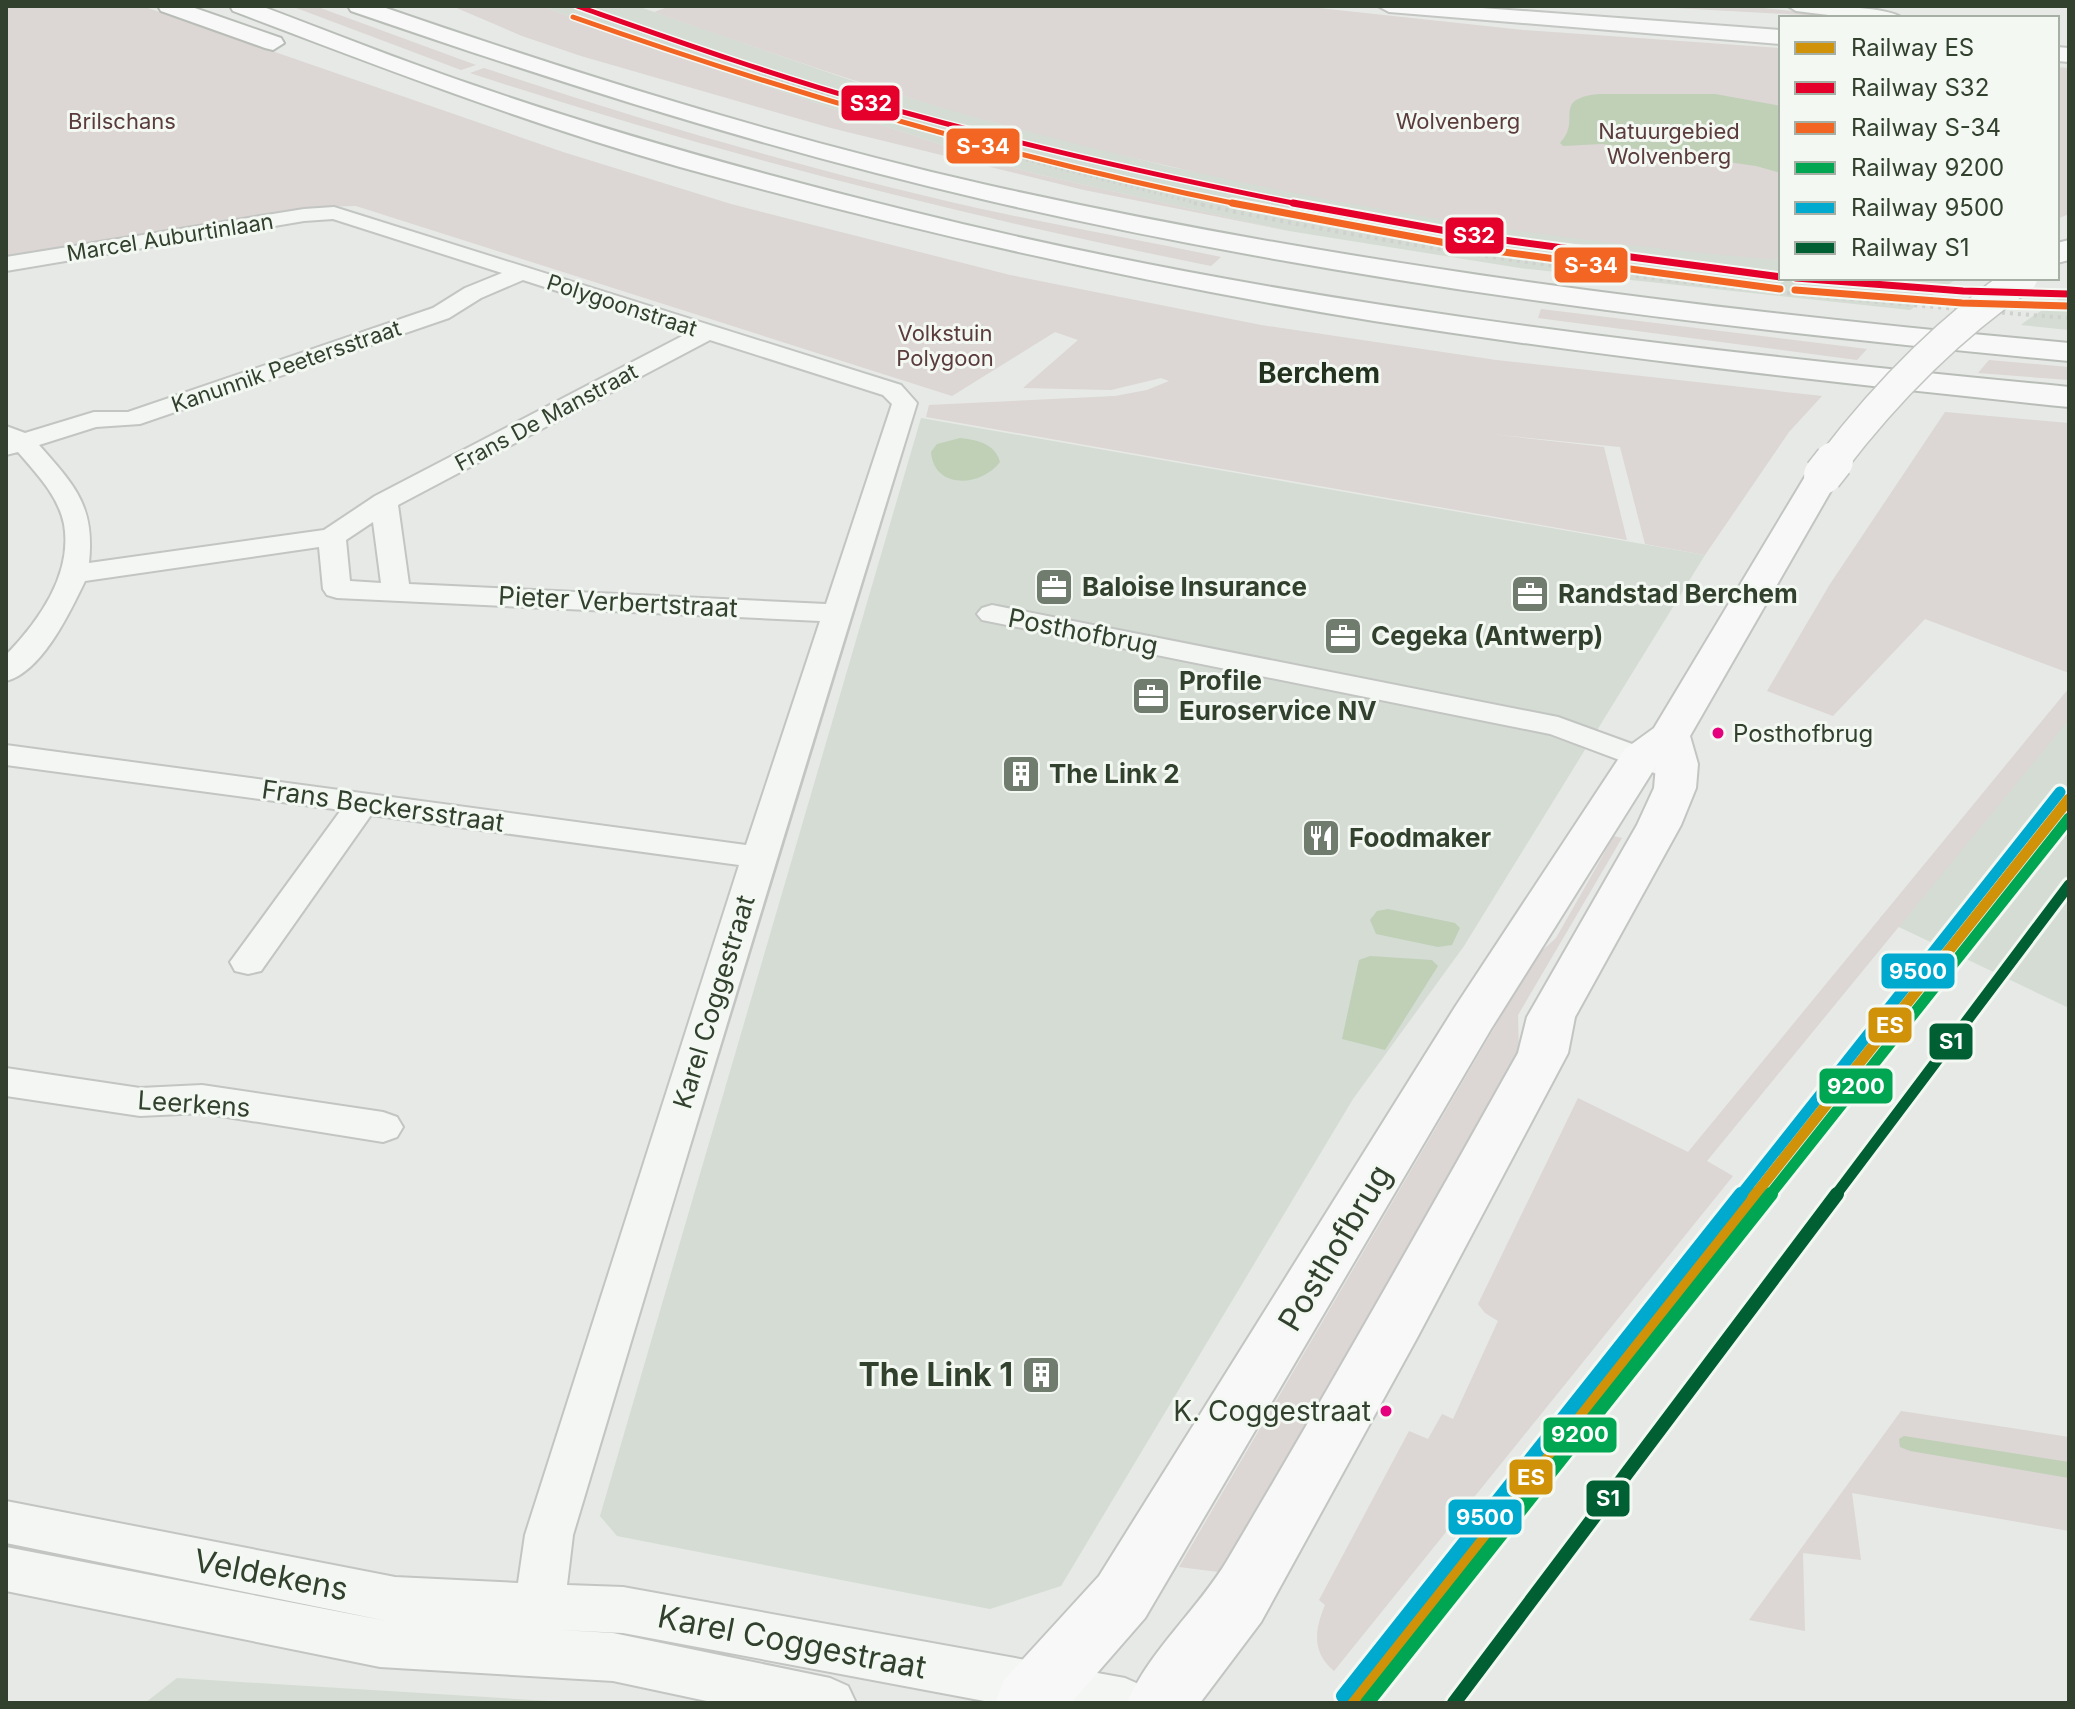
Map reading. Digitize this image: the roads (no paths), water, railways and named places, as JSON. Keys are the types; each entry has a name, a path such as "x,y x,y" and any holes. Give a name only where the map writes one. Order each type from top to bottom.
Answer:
{"main road":[{"path":"169,6 287,48"},
{"path":"241,6 434,79 593,134 794,191 968,234 1171,277 1493,332 1768,367 2069,397"},
{"path":"359,6 489,53 754,133 986,192 1300,255 1494,286 1698,313 2069,352"},
{"path":"418,6 529,47 643,99"},
{"path":"1389,6 1779,37"},
{"path":"1508,6 1779,24"},
{"path":"346,69 434,79"},
{"name":"Posthofbrug","path":"1036,1696 1122,1597 1472,1019 1546,909 1662,755 1823,475 1872,411 1901,380 1962,323 2019,280"},
{"name":"Posthofbrug","path":"1160,1703 1230,1614 1390,1334 1543,1053 1551,1017 1659,825 1675,788 1662,755"}],"street":[{"path":"1796,6 1880,16"},
{"name":"Marcel Auburtinlaan","path":"6,264 304,215 334,213"},
{"name":"Polygoonstraat","path":"334,213 892,390 905,403"},
{"name":"Kanunnik Peetersstraat","path":"12,441 94,420 131,419 227,388 441,313 473,293 522,273"},
{"name":"Frans De Manstraat","path":"332,537 384,502 707,332"},
{"name":"Karel Coggestraat","path":"536,1629 549,1535 759,857 840,613 905,403"},
{"path":"6,672 46,631 74,574 77,522 60,485 12,441"},
{"path":"384,502 396,592"},
{"path":"74,574 332,537"},
{"name":"Pieter Verbertstraat","path":"332,537 337,589 840,613"},
{"name":"Posthofbrug","path":"992,614 1558,726 1662,755"},
{"name":"Frans Beckersstraat","path":"6,755 759,857"},
{"path":"248,962 363,803"},
{"name":"Leerkens","path":"6,1082 140,1102 202,1099 383,1127"},
{"name":"Veldekens","path":"6,1522 536,1629"},
{"name":"Veldekens","path":"6,1569 380,1644 536,1629"},
{"name":"Karel Coggestraat","path":"536,1629 623,1610 1036,1696 1125,1703"},
{"name":"Karel Coggestraat","path":"536,1629 613,1657 830,1703"}],"railway":[{"path":"668,40 966,145 1204,205"},
{"path":"1194,203 1411,244 1630,276 2069,318"}],"rail line":[{"name":"S32","path":"577,6 723,57 871,103 1170,179 1474,236 1779,277"},
{"name":"S-34","path":"573,17 719,69 867,115 1017,155 1168,190 1473,248 1780,289"},
{"name":"S32","path":"1822,280 1963,291 2069,294"},
{"name":"S-34","path":"1795,290 1962,303 2069,306"},
{"name":"9500","path":"1343,1696 2060,792"},
{"name":"ES","path":"1352,1703 2069,799"},
{"name":"9200","path":"1367,1703 2069,818"},
{"name":"S1","path":"1454,1703 2069,885"}],"place":[{"name":"Baloise Insurance","path":"1054,587"},
{"name":"Randstad Berchem","path":"1530,594"},
{"name":"Cegeka (Antwerp)","path":"1343,636"},
{"name":"Profile Euroservice NV","path":"1151,696"},
{"name":"Posthofbrug","path":"1718,733"},
{"name":"The Link 2","path":"1021,774"},
{"name":"Foodmaker","path":"1321,838"},
{"name":"The Link 1","path":"1041,1375"},
{"name":"K. Coggestraat","path":"1386,1411"}],"district":[{"name":"Berchem","path":"1319,373"}],"park label":[{"name":"Brilschans","path":"122,121"},
{"name":"Wolvenberg","path":"1458,121"},
{"name":"Natuurgebied Wolvenberg","path":"1669,144"},
{"name":"Volkstuin Polygoon","path":"945,346"}]}
